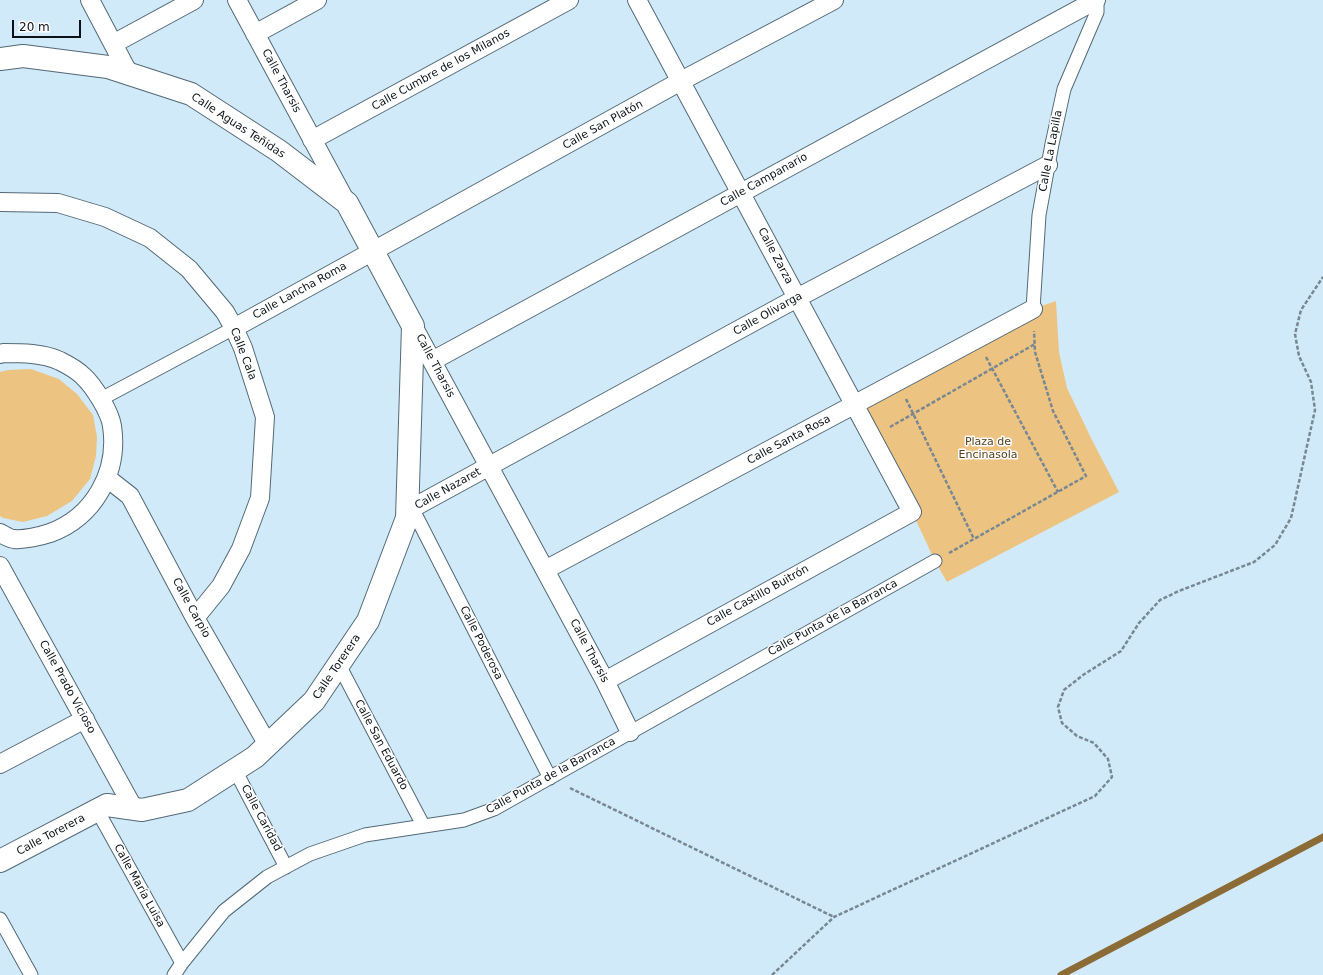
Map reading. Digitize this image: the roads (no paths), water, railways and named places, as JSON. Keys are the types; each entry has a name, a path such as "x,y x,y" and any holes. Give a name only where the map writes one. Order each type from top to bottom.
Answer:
{"street":[{"path":"90,0 129,74"},
{"path":"113,44 194,0"},
{"name":"Calle Tharsis","path":"237,0 605,681 630,732"},
{"path":"255,34 317,0"},
{"name":"Calle Cumbre de los Milanos","path":"312,140 569,0"},
{"name":"Calle Zarza","path":"638,0 912,512"},
{"name":"Calle San Platón","path":"373,252 681,81 834,0"},
{"name":"Calle La Lapilla","path":"1033,309 1039,215 1048,165 1064,88 1096,12 1097,0"},
{"name":"Calle Campanario","path":"432,361 1097,0"},
{"name":"Calle Aguas Teñidas","path":"0,59 23,56 108,67 191,94 279,151 347,203"},
{"name":"Calle Olivarga","path":"489,466 797,298 1048,165"},
{"name":"Calle Cala","path":"0,202 58,203 105,217 150,238 189,269 225,312 234,328 243,348 265,418 260,498 241,549 221,586 195,618"},
{"name":"Calle Lancha Roma","path":"101,399 373,252"},
{"name":"Calle Santa Rosa","path":"545,570 1033,309"},
{"name":"Calle Torerera","path":"0,861 107,804 142,810 188,800 255,757 314,701 368,622 410,510 413,326"},
{"path":"0,533 14,539 40,536 61,529 82,514 96,498 107,478 113,454 112,425 101,399 83,376 60,361 34,354 1,351"},
{"name":"Calle Nazaret","path":"410,510 489,466"},
{"name":"Calle Carpio","path":"107,478 130,496 195,618 268,745"},
{"name":"Calle Poderosa","path":"410,510 550,778"},
{"name":"Calle Castillo Buitrón","path":"605,681 912,512"},
{"name":"Calle Punta de la Barranca","path":"174,975 224,911 267,877 310,854 365,834 464,820 494,809 935,561"},
{"name":"Calle Prado Vicioso","path":"0,566 134,809"},
{"name":"Calle San Eduardo","path":"339,665 424,825"},
{"path":"0,764 85,719"},
{"name":"Calle Caridad","path":"235,770 286,867"},
{"name":"Calle María Luisa","path":"97,810 182,963"},
{"path":"0,919 31,975"}],"waterway":[{"path":"1061,975 1323,837"}],"park label":[{"name":"Plaza de Encinasola","path":"988,448"}]}
